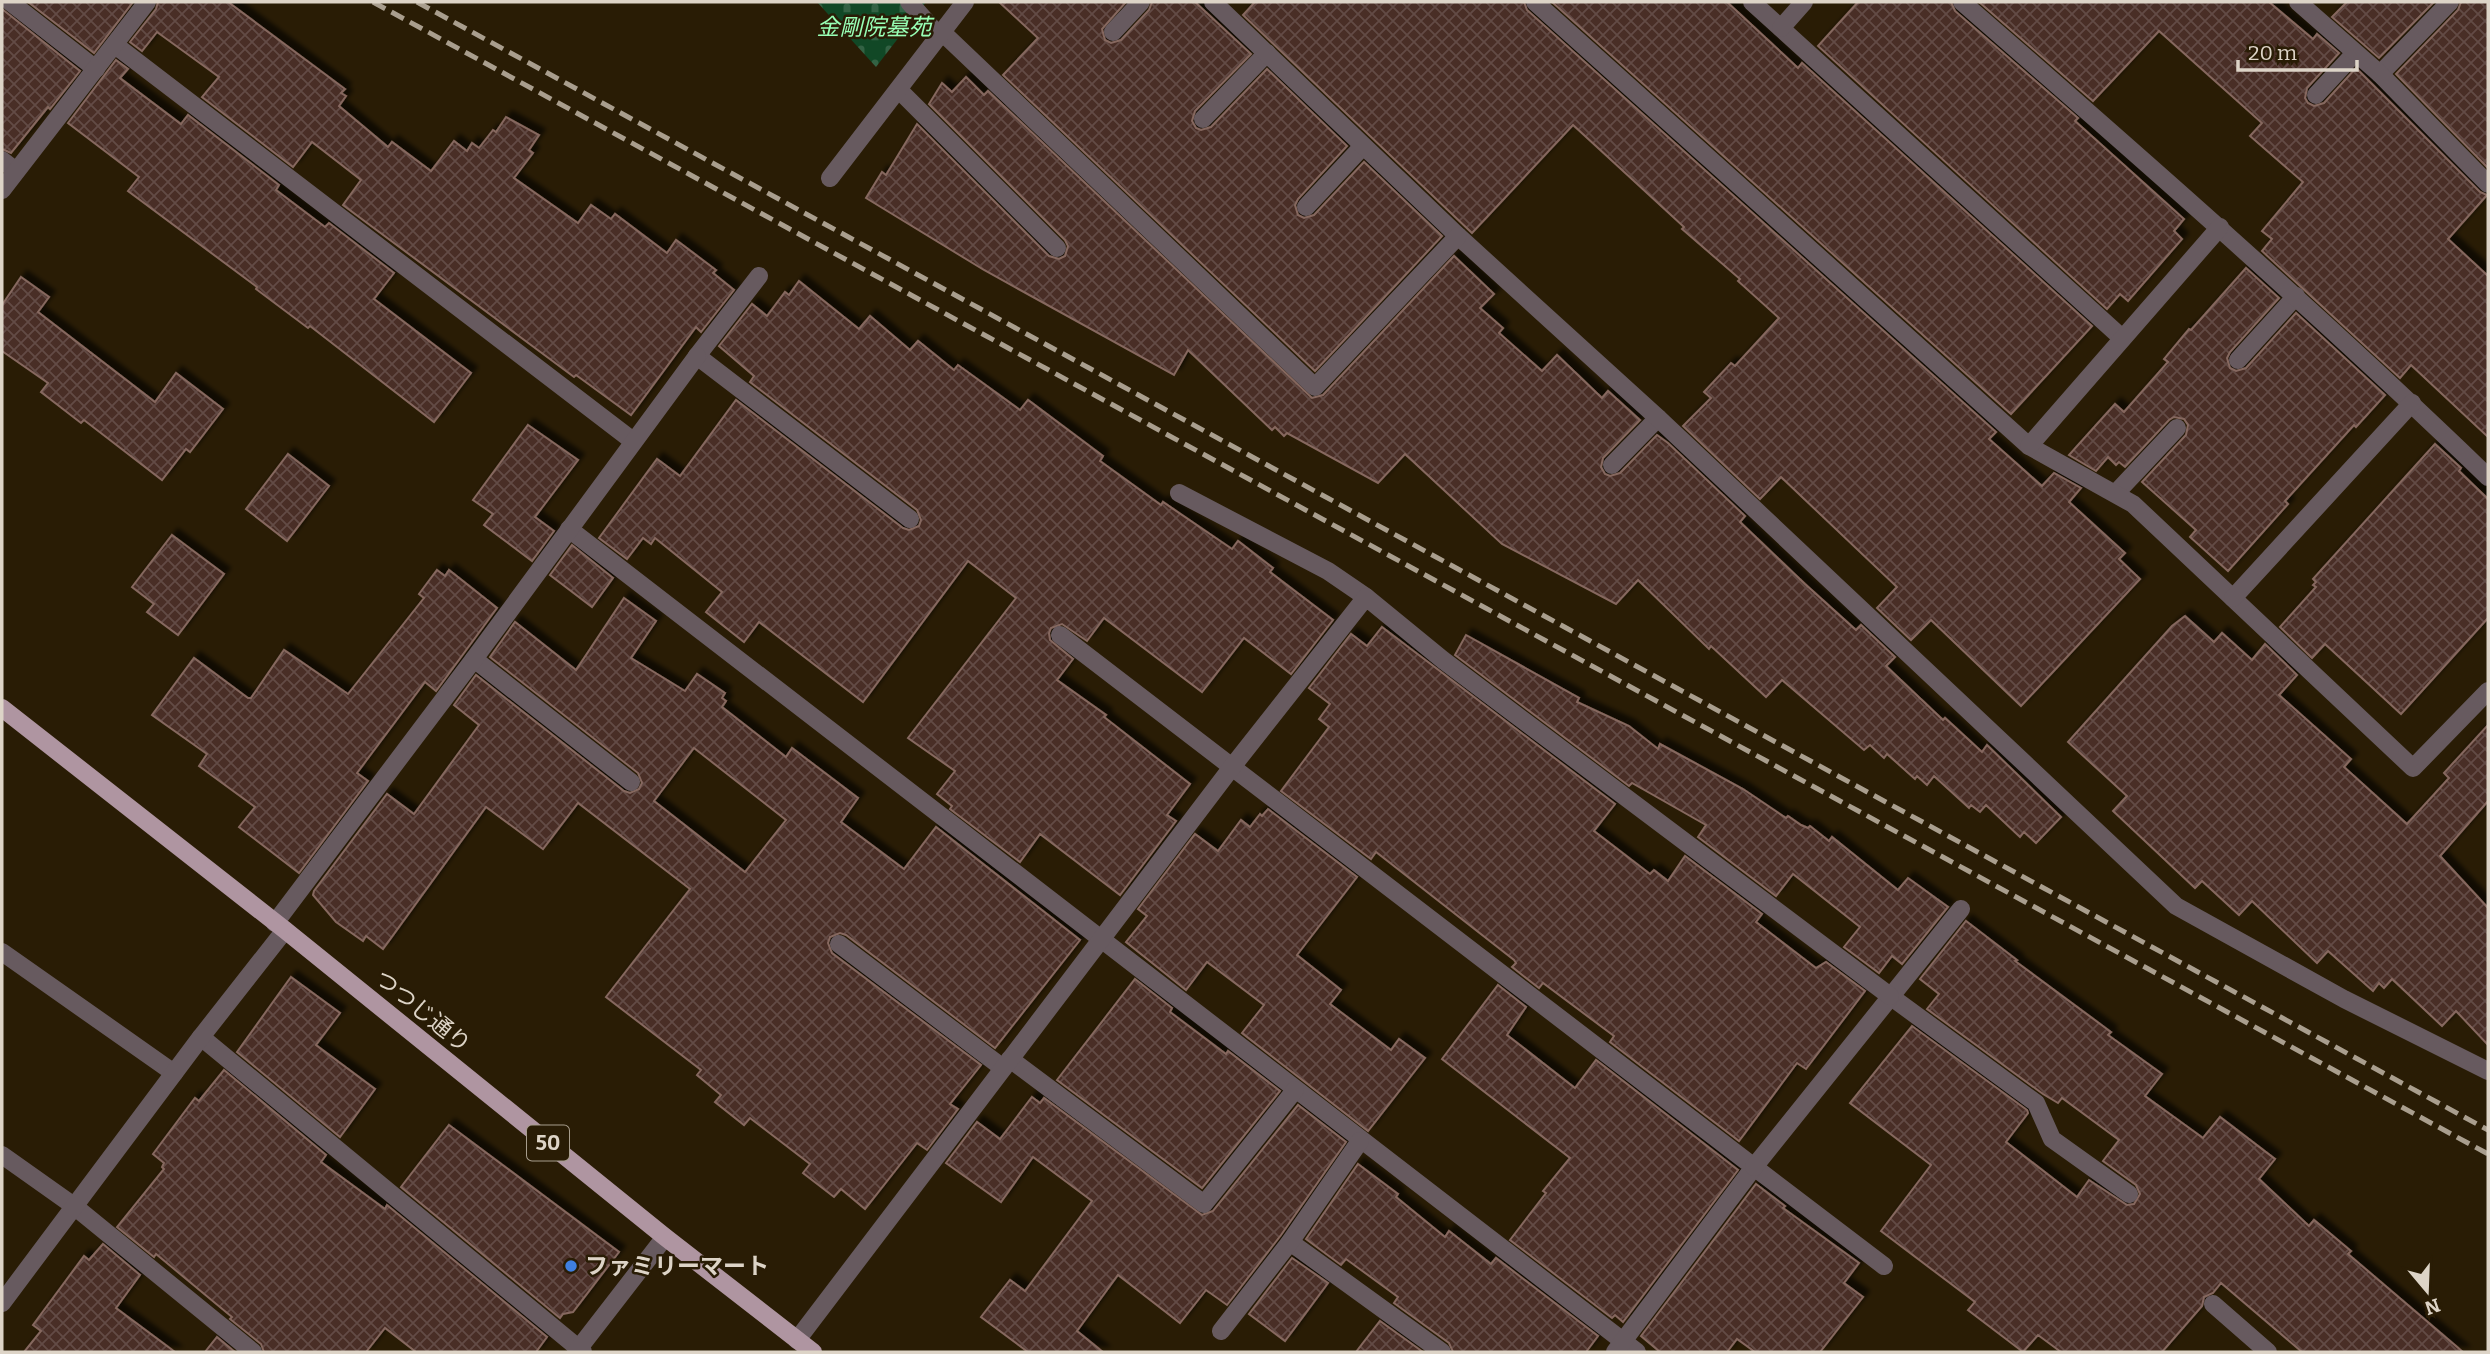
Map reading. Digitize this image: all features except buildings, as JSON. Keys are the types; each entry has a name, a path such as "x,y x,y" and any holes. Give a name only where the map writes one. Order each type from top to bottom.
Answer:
{"main road":[{"name":"つつじ通り","path":"2,708 280,926 665,1237 813,1352"}],"street":[{"path":"10,2 96,69"},
{"path":"2,190 147,2"},
{"path":"909,2 1315,387 1458,236"},
{"path":"830,178 965,2"},
{"path":"1113,32 1141,2"},
{"path":"1213,2 1458,236 1658,418 2176,906 2344,999 2488,1071"},
{"path":"1535,2 2029,446 2133,504 2413,768 2488,691"},
{"path":"1752,2 2122,338"},
{"path":"1781,27 1804,2"},
{"path":"1962,2 2220,227 2412,403 2488,477"},
{"path":"2298,2 2380,74 2488,184"},
{"path":"2380,74 2450,2"},
{"path":"115,45 633,442"},
{"path":"1203,119 1267,53"},
{"path":"2316,95 2355,53"},
{"path":"899,90 1057,248"},
{"path":"1306,207 1363,146"},
{"path":"2,160 16,171"},
{"path":"2029,446 2220,227"},
{"path":"2,1303 201,1037 633,442 759,276"},
{"path":"2238,360 2296,296"},
{"path":"697,356 910,519"},
{"path":"2233,598 2412,403"},
{"path":"1612,465 1658,418"},
{"path":"2116,493 2177,428"},
{"path":"1179,494 1328,571 1366,597 1443,660 2036,1103 2052,1139 2129,1194"},
{"path":"569,529 1295,1090 1625,1349 1754,1167 1961,909"},
{"path":"797,1340 1232,766 1366,597"},
{"path":"1060,635 1884,1266"},
{"path":"474,659 631,782"},
{"path":"839,944 1204,1205 1295,1090"},
{"path":"2,952 174,1073"},
{"path":"201,1037 579,1351 665,1237"},
{"path":"1222,1331 1290,1242 1360,1141"},
{"path":"2,1155 74,1206 253,1352"},
{"path":"1290,1242 1441,1352"},
{"path":"2213,1304 2268,1352"}],"green space":[{"name":"金剛院墓苑","path":"817,2 926,2 876,67"}],"railway":[{"path":"373,2 2488,1154"},
{"path":"417,2 2488,1130"}],"place":[{"name":"ファミリーマート","path":"571,1266"}]}
